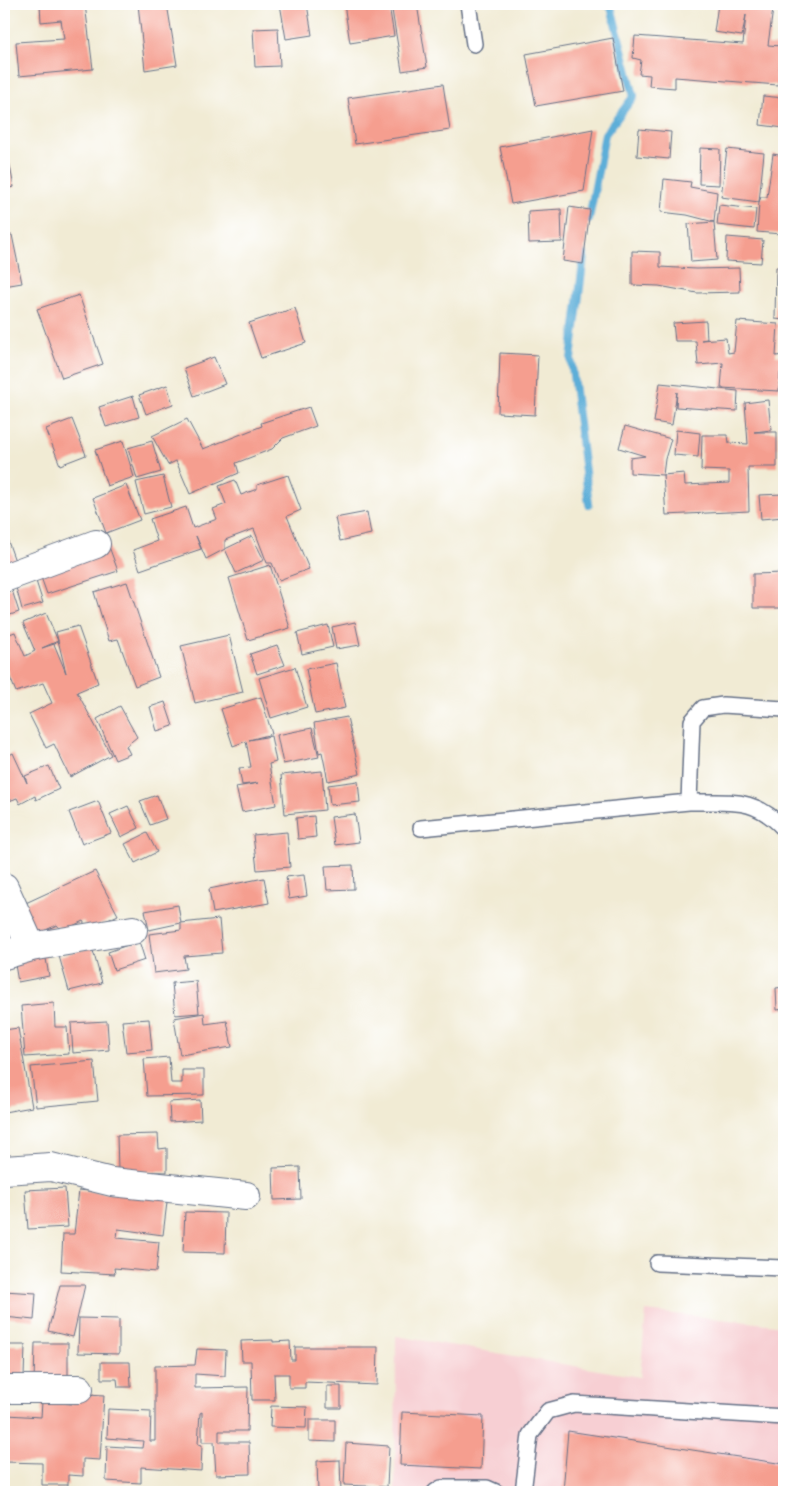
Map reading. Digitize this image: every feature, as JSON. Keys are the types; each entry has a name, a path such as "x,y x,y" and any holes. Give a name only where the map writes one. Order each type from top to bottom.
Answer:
{"street":[{"path":"4,578 96,544"},
{"path":"4,887 31,948"},
{"path":"4,955 31,948 133,930"},
{"path":"4,1170 51,1167 112,1182 246,1196"},
{"path":"4,1389 79,1389"}],"lane":[{"path":"468,4 474,44"},
{"path":"690,802 692,720 702,708 723,705 784,709"},
{"path":"421,828 690,802 746,803 770,814 784,830"},
{"path":"657,1263 784,1268"},
{"path":"523,1492 530,1435 548,1411 574,1404 784,1417"},
{"path":"435,1492 441,1488 488,1488 496,1492"}],"shaded area":[{"path":"646,1311 784,1326 784,1492 395,1492 396,1336 640,1377"}],"building":[{"path":"40,4 85,4 93,69 19,76 16,42 64,39 61,20 41,22"},
{"path":"138,4 167,4 177,65 145,70"},
{"path":"280,4 307,4 312,35 286,39"},
{"path":"344,4 371,4 372,8 389,5 394,36 350,43"},
{"path":"391,4 417,4 427,67 402,71"},
{"path":"718,4 773,9 768,45 781,46 778,85 675,77 675,88 649,86 650,75 639,74 641,60 633,58 635,36 743,44 746,15 742,36 714,32"},
{"path":"278,28 280,66 255,67 253,29"},
{"path":"613,38 623,91 536,106 526,54"},
{"path":"783,64 784,87 781,87"},
{"path":"443,84 450,130 355,144 348,98"},
{"path":"763,96 784,98 784,128 760,125"},
{"path":"593,129 584,191 511,204 500,147"},
{"path":"639,129 671,132 669,159 637,156"},
{"path":"700,148 720,149 719,185 699,184"},
{"path":"727,149 764,153 759,202 721,197"},
{"path":"7,151 14,187 4,189 4,152"},
{"path":"773,154 784,156 784,208 781,234 757,232 761,197 767,197"},
{"path":"664,179 691,182 690,187 717,192 714,222 687,215 661,212"},
{"path":"4,198 9,225 4,226"},
{"path":"719,205 756,209 754,229 717,225"},
{"path":"569,207 590,210 583,264 563,261"},
{"path":"561,209 562,242 529,243 528,211"},
{"path":"714,222 717,260 691,262 688,224"},
{"path":"12,235 22,283 4,286 4,237"},
{"path":"727,237 763,240 761,263 726,261"},
{"path":"632,251 660,252 660,267 696,269 739,268 740,292 697,293 659,286 632,285"},
{"path":"776,267 784,267 784,320 775,319"},
{"path":"79,295 103,364 62,378 37,309"},
{"path":"295,308 306,343 261,358 249,323"},
{"path":"706,321 707,339 701,340 726,338 728,353 734,352 737,321 778,324 776,356 784,355 784,373 780,373 779,391 721,388 723,363 698,365 696,341 675,341 673,323"},
{"path":"500,353 538,355 535,415 498,413"},
{"path":"214,357 225,384 194,396 184,368"},
{"path":"660,383 738,391 737,411 676,407 677,392 672,425 654,422"},
{"path":"167,385 173,404 146,414 139,395"},
{"path":"133,396 139,417 106,427 99,407"},
{"path":"768,400 771,430 754,432 777,432 777,467 748,467 749,511 666,515 663,475 684,473 685,485 729,483 729,471 701,470 702,435 728,435 729,443 748,444 745,403"},
{"path":"309,407 316,426 283,438 272,449 236,463 239,473 190,494 176,461 168,465 152,436 187,419 203,449 262,426 261,423"},
{"path":"72,419 86,455 60,465 46,429"},
{"path":"625,426 671,439 665,459 663,475 630,473 630,458 645,456 619,448"},
{"path":"676,430 700,433 698,457 674,455"},
{"path":"123,441 134,477 107,486 95,450"},
{"path":"152,441 161,472 137,479 128,448"},
{"path":"288,475 301,510 287,516 309,569 279,580 272,563 267,563 254,529 225,540 225,549 206,559 196,536 201,549 140,570 133,550 157,541 150,519 186,507 193,528 217,519 213,509 226,504 219,486 235,480 241,495 257,489 257,485"},
{"path":"163,476 171,507 144,514 136,482"},
{"path":"126,485 140,520 106,533 93,498"},
{"path":"784,494 784,517 761,519 759,495"},
{"path":"367,512 371,534 340,541 335,518"},
{"path":"4,530 15,561 4,565"},
{"path":"252,536 264,560 236,573 225,549"},
{"path":"108,544 118,571 47,594 38,569"},
{"path":"270,565 290,628 248,640 229,578"},
{"path":"784,573 784,608 753,608 753,574"},
{"path":"35,578 43,603 22,609 15,584"},
{"path":"127,582 159,677 135,686 118,639 109,641 94,592"},
{"path":"11,587 19,612 4,617 4,590"},
{"path":"46,613 58,641 42,648 54,644 66,673 56,632 78,626 98,683 77,692 111,755 70,777 54,744 46,748 29,714 52,703 43,683 16,692 4,663 4,636 15,632 25,656 35,651 23,623"},
{"path":"355,622 360,645 336,649 332,627"},
{"path":"328,625 333,647 302,654 297,633"},
{"path":"229,635 243,692 195,703 181,646"},
{"path":"277,645 285,665 257,674 250,654"},
{"path":"336,663 345,708 315,714 306,669"},
{"path":"295,667 307,707 271,718 259,678"},
{"path":"261,697 272,734 249,740 271,736 276,762 269,764 276,805 242,812 236,787 258,783 242,785 239,768 251,767 246,741 233,746 221,709"},
{"path":"165,702 173,726 157,731 150,707"},
{"path":"120,706 137,737 126,746 130,754 115,760 97,719"},
{"path":"347,717 360,774 328,781 322,752 319,753 314,723"},
{"path":"312,728 319,757 283,764 277,735"},
{"path":"13,753 27,783 25,776 49,766 59,789 36,800 35,796 20,804 17,798 4,803 4,758"},
{"path":"322,771 325,810 285,814 281,775"},
{"path":"358,781 360,802 330,805 328,785"},
{"path":"157,795 166,819 150,825 140,801"},
{"path":"98,801 111,833 82,844 69,812"},
{"path":"128,806 139,828 121,837 110,814"},
{"path":"355,814 359,842 335,845 331,817"},
{"path":"314,816 316,837 298,839 296,818"},
{"path":"287,832 290,867 257,870 253,835"},
{"path":"147,833 157,852 135,863 125,844"},
{"path":"353,865 354,889 327,890 325,866"},
{"path":"95,871 118,915 88,930 83,921 62,931 57,925 30,937 17,907"},
{"path":"304,875 307,896 289,899 286,877"},
{"path":"264,878 269,903 213,913 209,889"},
{"path":"178,905 181,923 149,930 145,911"},
{"path":"4,907 11,942 4,943"},
{"path":"219,919 222,953 184,956 186,969 154,973 149,934 181,930 181,923"},
{"path":"139,941 145,960 114,970 108,952"},
{"path":"92,947 102,983 69,991 59,956"},
{"path":"45,953 49,976 18,982 14,959"},
{"path":"196,981 199,1013 175,1015 172,983"},
{"path":"784,987 784,1009 777,1010 776,988"},
{"path":"54,1003 55,1027 67,1027 69,1054 25,1057 21,1006"},
{"path":"204,1013 205,1024 227,1021 232,1047 180,1055 174,1018"},
{"path":"149,1019 152,1050 126,1052 122,1021"},
{"path":"107,1021 109,1050 73,1053 71,1023"},
{"path":"18,1028 32,1107 4,1112 4,1030"},
{"path":"169,1057 171,1083 182,1083 182,1070 204,1070 204,1095 147,1096 144,1059"},
{"path":"94,1061 98,1101 36,1107 31,1067"},
{"path":"200,1100 201,1120 170,1122 169,1102"},
{"path":"158,1134 159,1149 167,1148 167,1172 118,1171 117,1135"},
{"path":"300,1167 301,1199 274,1200 273,1168"},
{"path":"65,1188 68,1227 28,1229 25,1190"},
{"path":"79,1190 107,1193 168,1194 163,1235 118,1229 117,1238 159,1242 156,1272 114,1268 115,1274 61,1271 63,1234 74,1234"},
{"path":"185,1212 226,1213 225,1253 183,1252"},
{"path":"60,1285 85,1285 73,1337 48,1331"},
{"path":"4,1291 36,1293 34,1320 4,1317"},
{"path":"79,1318 119,1319 119,1354 78,1353"},
{"path":"273,1340 273,1342 290,1341 291,1360 295,1360 295,1347 378,1347 377,1385 305,1382 305,1388 289,1388 289,1374 274,1374 275,1400 252,1400 251,1361 242,1361 241,1341"},
{"path":"35,1343 68,1343 68,1383 34,1382"},
{"path":"4,1345 25,1345 24,1377 4,1377"},
{"path":"197,1349 226,1350 225,1376 195,1374 195,1388 248,1387 247,1431 219,1431 219,1442 249,1442 250,1474 216,1475 214,1442 202,1442 202,1412 200,1413 198,1444 202,1445 201,1471 141,1467 141,1483 106,1481 107,1446 142,1448 143,1441 107,1438 108,1409 151,1411 150,1441 155,1441 155,1366 195,1365"},
{"path":"101,1362 130,1362 131,1387 118,1387 117,1379 101,1379"},
{"path":"327,1386 341,1386 341,1408 327,1408"},
{"path":"72,1393 104,1395 100,1460 83,1459 83,1476 68,1475 68,1485 42,1485 42,1463 5,1462 4,1434 7,1434 7,1415 41,1417 42,1402 72,1404"},
{"path":"271,1406 307,1407 306,1428 270,1427"},
{"path":"402,1412 483,1416 481,1469 400,1465"},
{"path":"309,1420 335,1420 335,1442 309,1441"},
{"path":"568,1431 784,1464 784,1492 563,1492"},
{"path":"346,1443 389,1446 387,1487 344,1485"},
{"path":"340,1460 341,1492 318,1492 317,1461"},
{"path":"13,1489 75,1490 75,1492 13,1492"}],"waterway":[{"path":"589,219 605,134 634,96 611,7 606,4"},
{"path":"584,255 571,359 589,504"}]}
